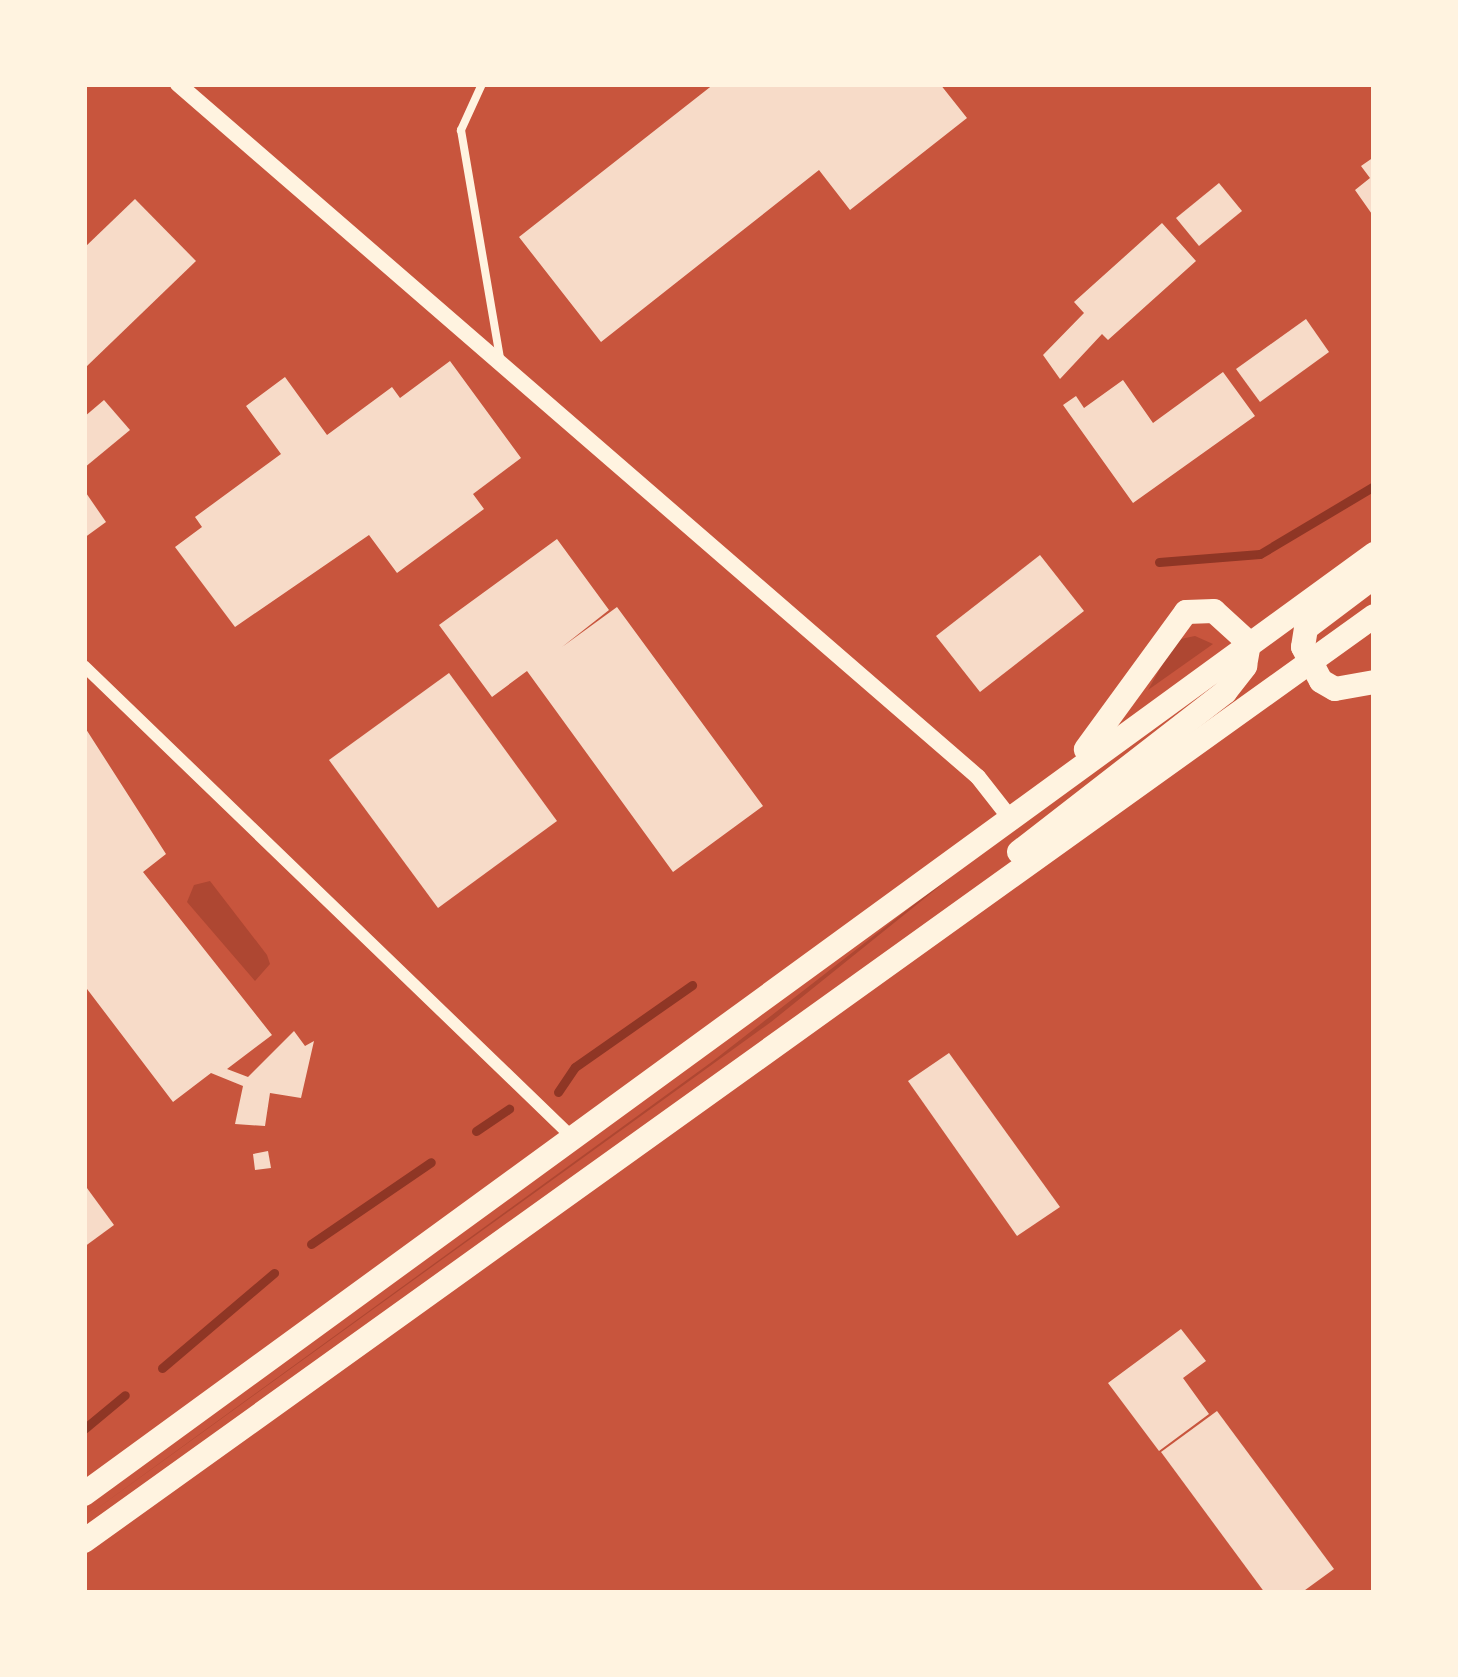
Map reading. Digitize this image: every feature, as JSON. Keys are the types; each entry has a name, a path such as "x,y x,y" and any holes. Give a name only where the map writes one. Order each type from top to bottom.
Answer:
{"highway":[{"path":"84,1494 1007,814 1374,554"},
{"path":"1374,577 1306,628 1309,663 1335,689 1374,682"},
{"path":"1065,773 1186,612 1214,611 1249,643"},
{"path":"84,1540 980,892 1374,616"},
{"path":"980,892 1040,830 1225,692 1245,666 1249,643"}],"street":[{"path":"178,84 978,777 1007,814"},
{"path":"84,666 573,1138"}],"lane":[{"path":"482,84 461,130 500,360"}],"shaded area":[{"path":"1195,636 1213,644 1148,690 1176,640"},
{"path":"1002,836 771,1022 84,1518 713,1061"},
{"path":"210,881 267,955 270,964 255,981 187,902 194,885"}],"building":[{"path":"714,84 940,84 967,118 850,210 819,170 601,342 519,237"},
{"path":"1374,157 1374,217 1355,190 1370,178 1361,166"},
{"path":"1219,183 1242,211 1199,246 1176,218"},
{"path":"135,199 196,261 86,367 84,248"},
{"path":"1162,223 1196,261 1108,340 1102,334 1060,379 1043,355 1084,313 1074,302"},
{"path":"1306,319 1329,352 1260,402 1236,369"},
{"path":"450,361 521,458 473,494 484,509 397,573 369,535 235,627 175,547 202,527 195,517 281,454 246,406 285,377 327,435 392,387 400,398"},
{"path":"1223,372 1255,416 1133,503 1063,405 1076,396 1084,408 1123,380 1153,423"},
{"path":"104,400 130,430 84,468 84,417"},
{"path":"84,490 106,522 84,538"},
{"path":"557,539 609,610 562,647 617,607 763,806 673,872 527,671 492,697 439,625"},
{"path":"1040,555 1084,611 980,692 936,636"},
{"path":"449,673 557,821 438,908 329,760"},
{"path":"84,726 166,854 143,872 272,1035 227,1069 248,1077 294,1031 305,1046 314,1041 301,1098 270,1093 265,1126 235,1124 243,1086 211,1073 173,1102 84,985"},
{"path":"949,1053 1060,1207 1017,1236 908,1081"},
{"path":"268,1151 271,1168 255,1170 253,1154"},
{"path":"84,1184 114,1225 84,1247"},
{"path":"1181,1329 1206,1361 1183,1378 1209,1414 1159,1451 1108,1383"},
{"path":"1217,1411 1334,1569 1301,1593 1265,1593 1161,1452"}],"waterway":[{"path":"1159,562 1260,554 1374,486"},
{"path":"558,1092 575,1067 692,985"},
{"path":"476,1131 509,1109"},
{"path":"311,1244 431,1162"},
{"path":"162,1368 274,1273"},
{"path":"84,1429 125,1395"}]}
